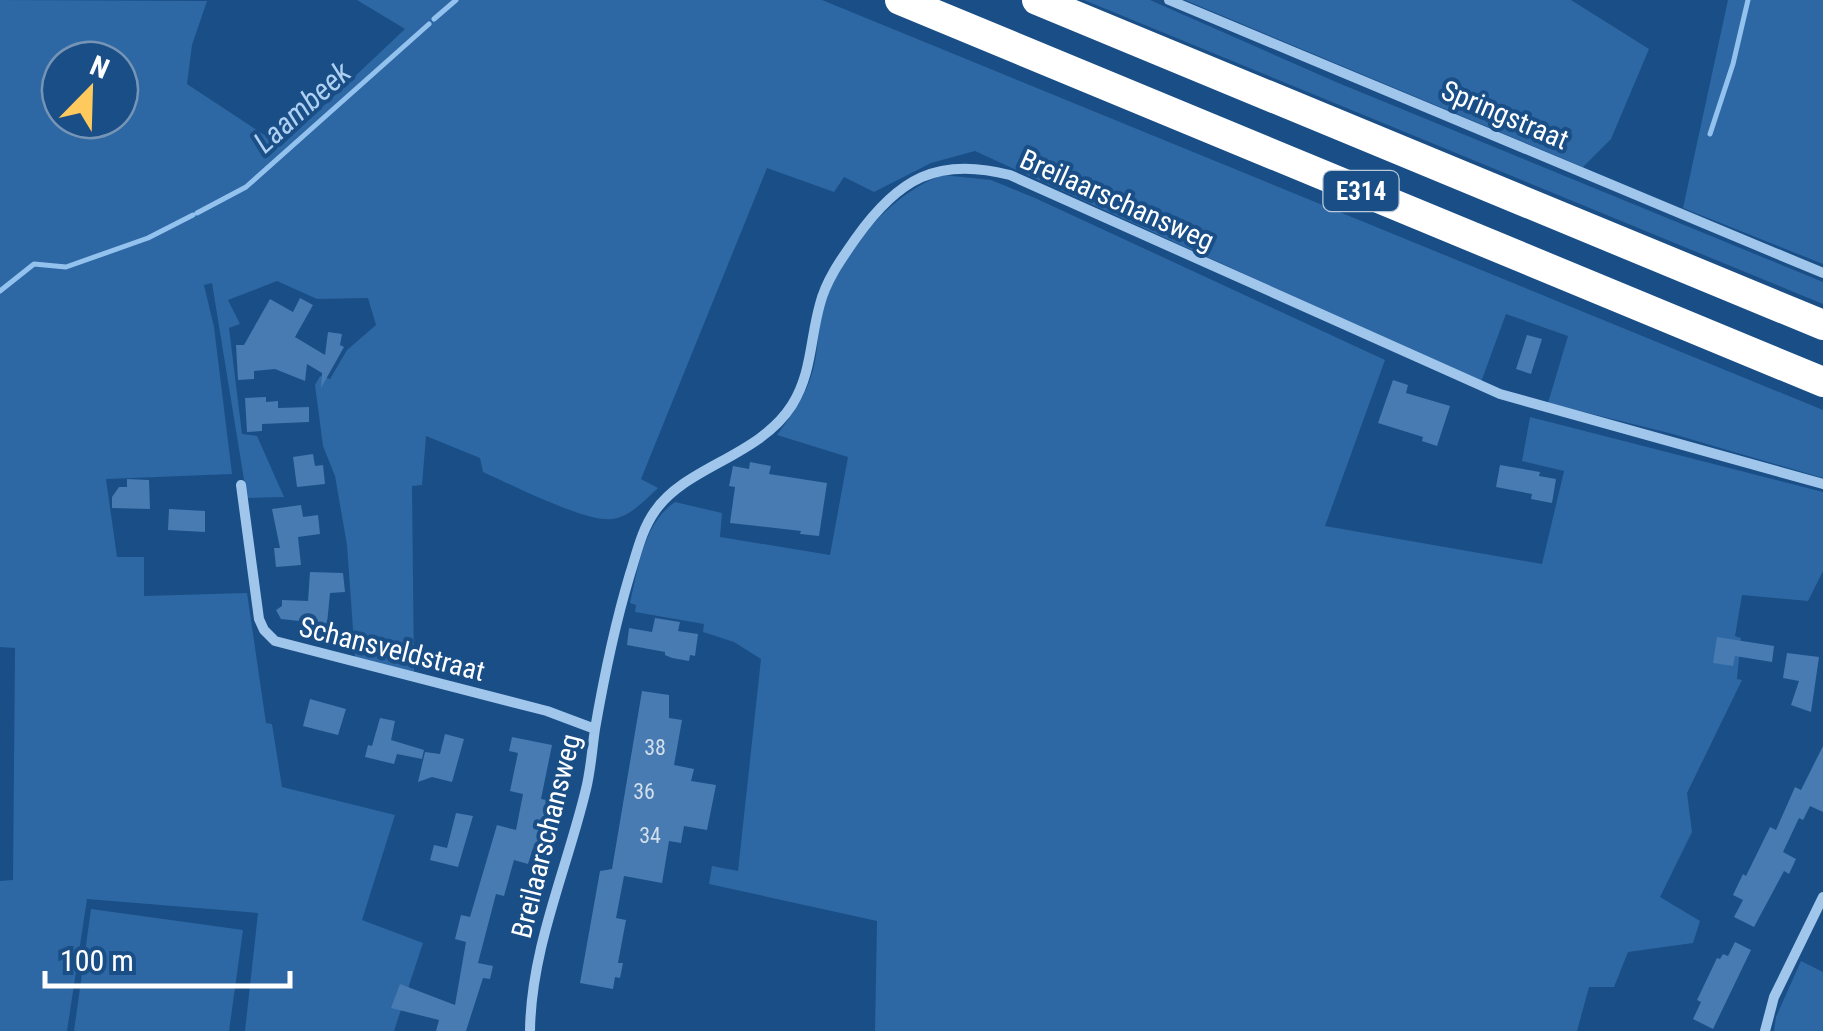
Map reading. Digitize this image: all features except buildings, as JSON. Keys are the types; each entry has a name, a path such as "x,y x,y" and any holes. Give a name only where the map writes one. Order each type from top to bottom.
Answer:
{"highway":[{"name":"E314","path":"900,0 1823,382"},
{"name":"E314","path":"1037,0 1823,325"}],"street":[{"name":"Springstraat","path":"1169,0 1823,273"},
{"name":"Breilaarschansweg","path":"530,1031 530,988 587,786 625,590 642,536 657,508 672,493 732,457 779,422 803,384 820,305 842,257 879,205 912,180 952,167 982,168 1010,175 1500,394 1823,484"},
{"name":"Schansveldstraat","path":"241,486 259,618 275,641 547,711 595,729"},
{"path":"1765,1031 1774,997 1823,897"}],"shaded area":[{"path":"0,0 207,1 192,45 187,84 281,146 405,29 357,0 822,0 1823,410 1823,478 1548,403 1568,336 1506,314 1481,382 975,151 931,163 874,192 844,177 834,192 767,168 641,479 658,488 637,507 612,519 567,509 483,472 480,458 426,436 422,485 412,486 414,672 355,657 347,545 335,476 323,446 315,385 320,376 330,379 347,350 376,325 368,298 317,299 277,281 228,300 240,324 229,328 242,434 257,436 284,497 247,498 212,283 204,285 214,327 232,474 106,479 117,557 144,557 144,596 247,593 266,723 272,724 282,787 395,815 362,920 423,943 394,1031 245,1031 258,913 87,899 67,1031 0,1031 0,881 13,880 15,648 0,647"},
{"path":"1084,0 1150,0 1336,82 1823,282 1823,304"},
{"path":"1185,0 1571,0 1649,49 1611,139 1583,167"},
{"path":"1728,0 1823,0 1823,264 1683,208"},
{"path":"943,175 991,180 1035,198 1385,360 1325,526 1542,564 1564,471 1522,461 1530,417 1823,492 1823,571 1808,601 1742,595 1735,636 1741,638 1737,679 1742,680 1687,793 1692,832 1660,897 1700,921 1693,943 1628,952 1614,987 1589,987 1577,1031 875,1031 877,921 709,884 712,866 738,871 761,659 734,642 703,632 704,624 635,612 636,605 630,603 644,548 656,522 675,502 722,513 720,537 830,555 848,457 777,435 808,385 824,305 858,241 906,194"},
{"path":"91,909 243,930 229,1031 74,1031"},
{"path":"1801,961 1823,972 1823,1031 1774,1031 1776,1017"}],"waterway":[{"name":"Laambeek","path":"434,19 456,0"},
{"path":"1710,134 1733,64 1748,0"},
{"name":"Laambeek","path":"197,213 246,187 429,24"},
{"name":"Laambeek","path":"0,291 34,264 66,267 148,238 193,215"}]}
